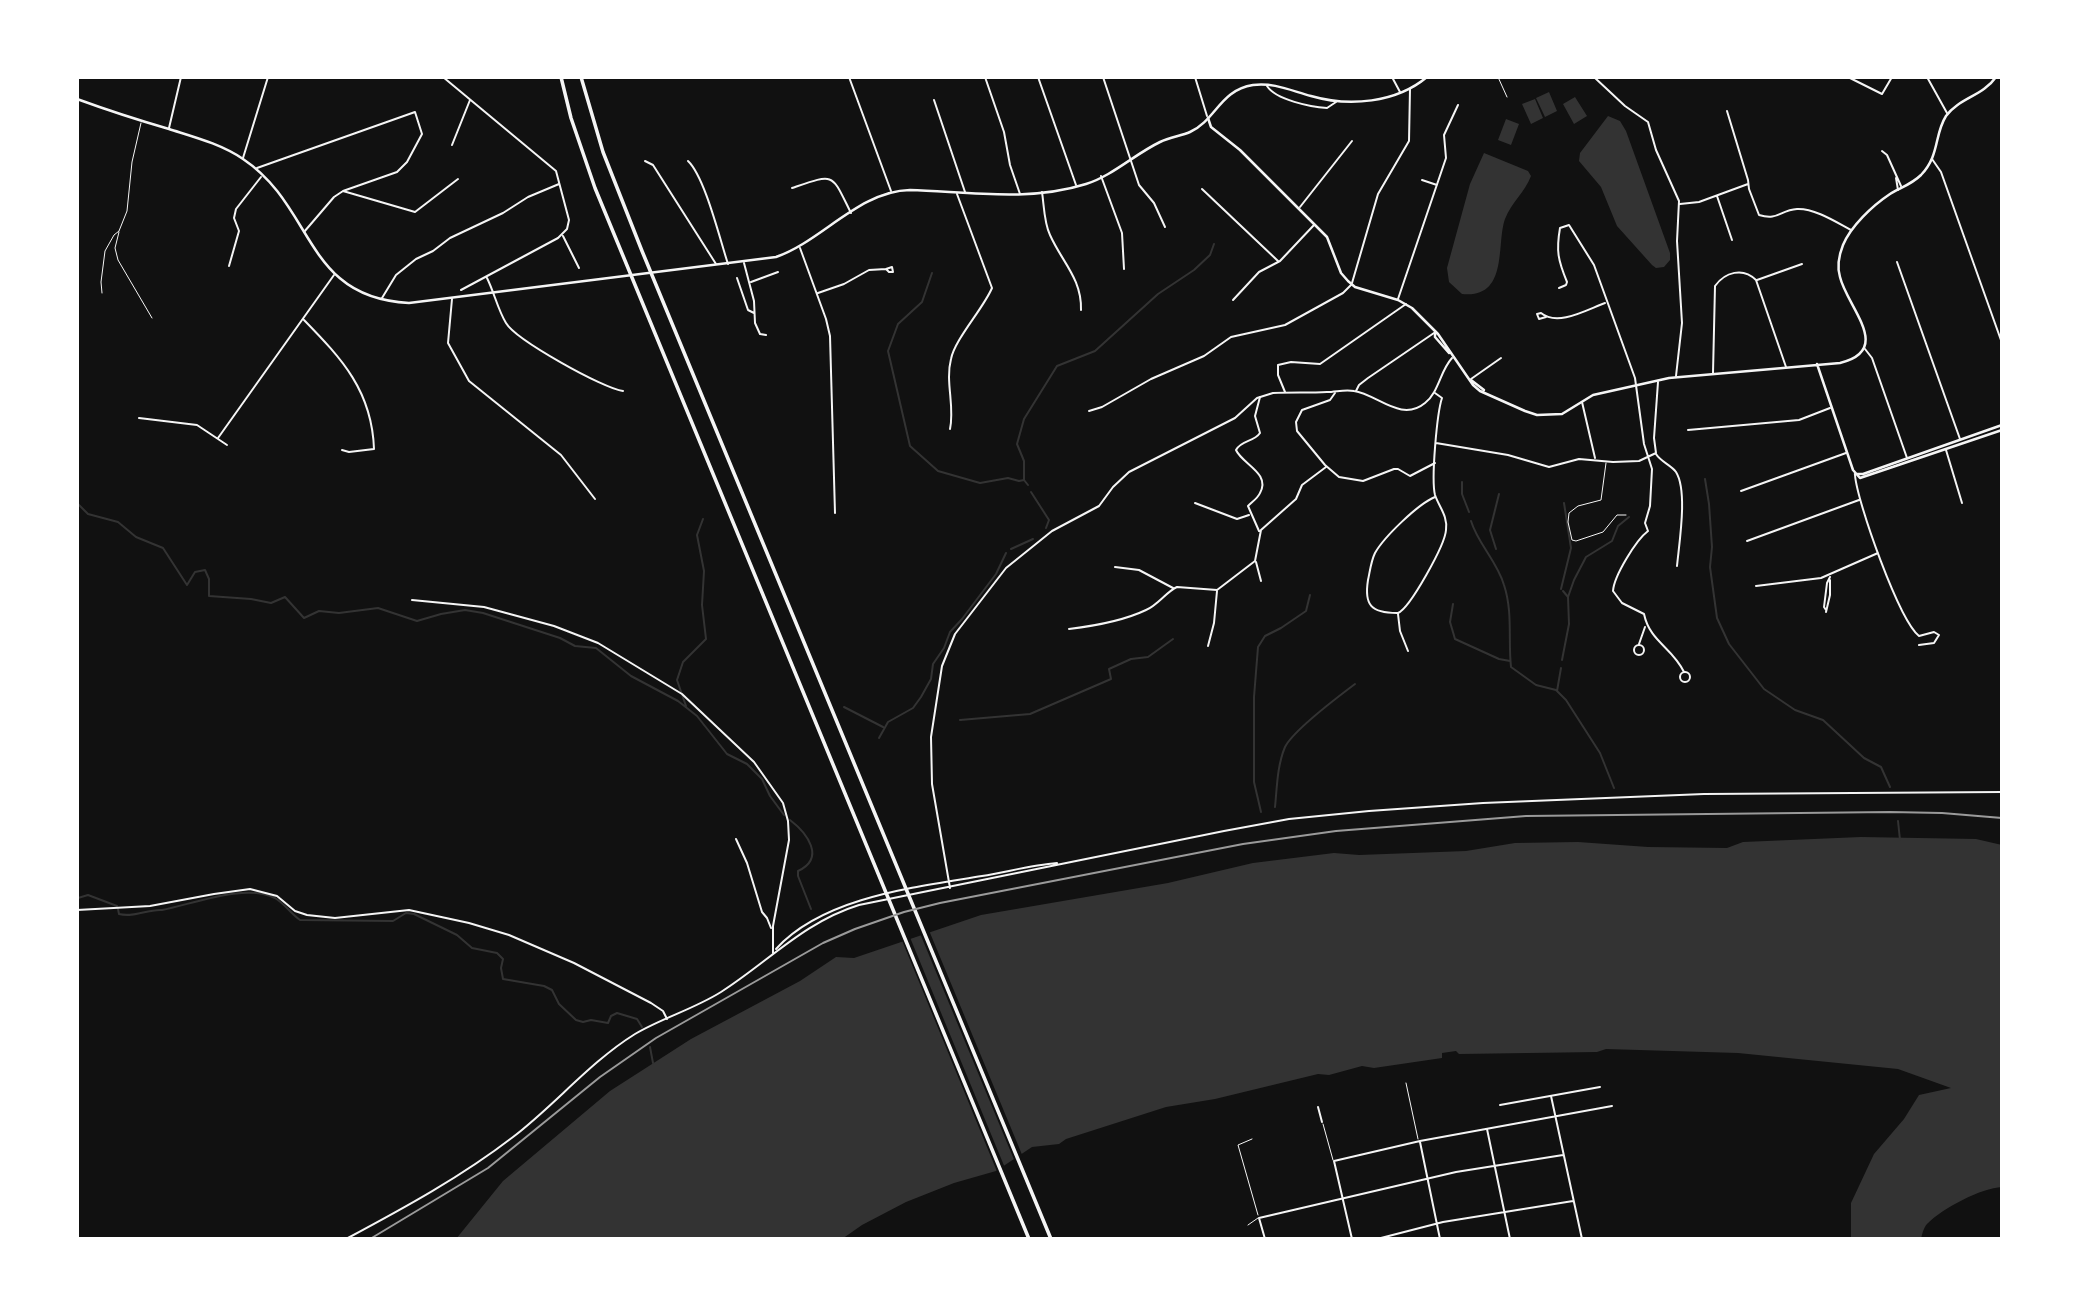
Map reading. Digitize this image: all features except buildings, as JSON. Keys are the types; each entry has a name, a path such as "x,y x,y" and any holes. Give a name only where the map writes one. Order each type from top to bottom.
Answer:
{"highway":[{"path":"561,77 571,118 595,188 1029,1239"},
{"path":"581,77 603,152 642,251 1051,1239"}],"main road":[{"path":"77,99 218,146 243,159 263,174 282,196 334,275 353,289 381,299 410,303 776,257 800,247 851,213 891,192 914,190 1020,195 1087,184 1159,142 1189,132 1231,94 1248,86 1267,85 1336,102 1384,98 1410,89 1427,77"},
{"path":"1208,117 1211,127 1240,150 1327,237 1342,272 1351,284 1398,300 1419,313 1452,358 1471,380 1486,392 1536,415 1562,414 1593,396 1658,380 1848,361 1859,356 1865,348 1866,332 1845,292 1839,269 1843,244 1852,230 1880,202 1915,181 1932,159 1941,125 1948,114 1960,102 1984,90 1996,77"},
{"path":"1816,364 1855,474 1864,478 2002,427"}],"street":[{"path":"169,129 181,77"},
{"path":"243,159 268,77"},
{"path":"443,77 552,166 560,183 569,220 562,235 461,290"},
{"path":"849,77 891,192"},
{"path":"985,77 1004,132 1010,165 1020,195"},
{"path":"1038,77 1077,186"},
{"path":"1102,77 1139,185 1155,205 1165,227"},
{"path":"1195,77 1208,117"},
{"path":"1392,77 1401,93"},
{"path":"1594,77 1625,106 1648,122 1656,150 1679,204 1677,237 1682,321 1676,378"},
{"path":"1848,77 1882,94 1892,77"},
{"path":"1927,77 1948,114"},
{"path":"1267,85 1276,94 1307,106 1327,108 1336,102"},
{"path":"1089,411 1151,379 1204,356 1231,337 1285,326 1350,288 1378,194 1409,141 1410,89"},
{"path":"452,145 470,99"},
{"path":"934,100 965,193"},
{"path":"1398,300 1446,155 1444,135 1458,105"},
{"path":"1727,111 1757,212 1762,216 1776,218 1793,210 1802,210 1852,230"},
{"path":"256,168 415,112 422,134 404,167 343,191 334,197 304,232"},
{"path":"1299,208 1352,141"},
{"path":"1882,151 1887,155 1900,189"},
{"path":"1932,159 1941,172 2002,343"},
{"path":"645,161 653,165 716,265"},
{"path":"688,161 695,169 703,189 728,264"},
{"path":"229,266 239,231 234,218 236,209 263,174"},
{"path":"1101,176 1122,233 1124,269"},
{"path":"792,188 822,178 831,179 838,185 851,213"},
{"path":"343,191 407,210 420,211 458,179"},
{"path":"1422,180 1437,185"},
{"path":"381,299 396,275 416,258 528,197 560,183"},
{"path":"1679,204 1699,202 1748,184"},
{"path":"1202,189 1279,262"},
{"path":"1042,191 1049,234 1073,271 1081,294 1082,310"},
{"path":"950,429 953,416 949,376 951,356 992,288 956,193"},
{"path":"1717,195 1732,240"},
{"path":"1233,300 1259,272 1279,262 1315,224"},
{"path":"1559,288 1567,282 1557,254 1560,228 1569,225 1594,265 1636,386 1644,444 1652,469 1650,506 1645,523 1648,531 1639,540 1618,576 1613,591 1622,603 1644,614 1652,635 1669,649 1684,672"},
{"path":"562,235 579,268"},
{"path":"800,247 830,336 835,513"},
{"path":"743,262 750,282 754,322 761,335 766,335"},
{"path":"1897,262 1960,441"},
{"path":"1756,280 1802,264"},
{"path":"817,293 844,284 869,270 886,269"},
{"path":"750,282 778,272"},
{"path":"1713,374 1714,292 1718,282 1728,275 1744,272 1756,280 1786,367"},
{"path":"218,438 334,275"},
{"path":"487,277 508,326 533,347 609,387 623,391"},
{"path":"737,278 749,312 754,313"},
{"path":"452,298 448,342 469,381 561,456 596,499"},
{"path":"1546,317 1562,318 1607,303"},
{"path":"747,306 754,304"},
{"path":"1285,392 1278,375 1278,367 1286,362 1320,364 1407,304"},
{"path":"303,319 351,372 370,417 374,449 349,452 342,450"},
{"path":"1996,327 2002,325"},
{"path":"1356,391 1366,380 1435,332"},
{"path":"1865,348 1872,358 1908,460"},
{"path":"950,888 932,784 931,737 942,666 955,634 999,575 1047,535 1099,506 1129,472 1235,418 1260,396 1285,392 1356,391 1390,407 1402,409 1422,406 1434,393 1447,363 1452,358"},
{"path":"1471,380 1501,358"},
{"path":"1658,380 1654,438 1656,453 1675,471 1680,486 1682,519 1676,566"},
{"path":"1335,392 1330,400 1302,410 1296,422 1297,431 1326,467 1339,477 1356,481 1390,469 1398,469 1413,476 1436,463"},
{"path":"1434,393 1442,398 1438,412 1436,443 1436,496 1446,520 1445,537 1408,606 1398,613 1373,608 1366,593 1373,557 1385,539 1436,496"},
{"path":"1260,396 1255,413 1260,433 1236,450 1238,455 1256,469 1262,481 1261,492 1248,506 1259,531 1255,561 1261,581"},
{"path":"1582,401 1595,459"},
{"path":"1688,430 1799,419 1831,408"},
{"path":"139,418 197,425 228,445"},
{"path":"1436,443 1508,455 1549,467 1575,459 1639,461 1656,453"},
{"path":"1945,447 1962,503"},
{"path":"1741,491 1847,452"},
{"path":"1259,531 1294,501 1302,485 1326,467"},
{"path":"1855,474 1860,500 1900,609 1915,633 1921,636 1934,632 1939,635 1934,643 1919,645"},
{"path":"1747,541 1860,500"},
{"path":"1195,503 1237,519 1250,514"},
{"path":"1756,586 1830,577 1879,553"},
{"path":"1115,567 1139,570 1173,588 1217,590 1255,561"},
{"path":"1826,611 1826,593 1830,577"},
{"path":"1069,629 1092,626 1139,613 1152,607 1173,588"},
{"path":"1208,646 1213,630 1217,590"},
{"path":"412,600 477,605 570,631 606,646 625,661 676,690 761,770 783,803 788,821 789,840 772,930 773,953"},
{"path":"1398,613 1400,631 1408,650"},
{"path":"1640,645 1646,623"},
{"path":"773,953 790,936 833,909 858,901 949,881 1060,863 1262,824 1369,811 1483,803 1704,794 2002,792"},
{"path":"736,839 747,863 762,912 772,930"},
{"path":"346,1239 408,1206 492,1152 540,1116 636,1034 720,993 807,928 845,910 1060,863"},
{"path":"77,909 150,906 253,889 277,896 295,911 307,915 335,918 409,910 482,926 526,942 651,1003 663,1011 667,1018"},
{"path":"1500,1105 1601,1087"},
{"path":"1551,1096 1582,1239"},
{"path":"1352,1239 1334,1161 1420,1141 1612,1106"},
{"path":"1318,1107 1322,1122"},
{"path":"1487,1128 1510,1239"},
{"path":"1420,1141 1440,1239"},
{"path":"1265,1239 1259,1218 1427,1178 1563,1155"},
{"path":"1377,1239 1437,1224 1573,1201"}],"lane":[{"path":"1498,77 1507,97"},
{"path":"142,121 132,162 127,211 115,248 118,260 152,318"},
{"path":"102,293 105,251 119,231"},
{"path":"1606,461 1601,500 1578,506 1569,513 1572,540 1603,532 1616,515 1626,515"},
{"path":"1406,1083 1420,1141"},
{"path":"1322,1122 1334,1161"},
{"path":"1248,1225 1259,1218 1238,1145 1252,1139"}],"shaded area":[{"path":"1549,92 1557,111 1545,117 1536,98"},
{"path":"1575,97 1587,116 1574,124 1563,104"},
{"path":"1535,99 1543,118 1531,124 1522,104"},
{"path":"1608,116 1620,121 1626,131 1670,253 1670,260 1664,267 1656,268 1652,265 1617,226 1601,187 1579,161 1580,153"},
{"path":"1506,119 1519,124 1511,145 1498,140"},
{"path":"1484,153 1528,171 1531,176 1505,219 1494,279 1487,288 1477,293 1462,294 1449,282 1447,268 1470,184"},
{"path":"1861,837 1976,839 2002,845 2002,1187 1973,1195 1943,1212 1926,1225 1921,1239 1851,1239 1851,1203 1874,1154 1904,1119 1919,1095 1951,1088 1898,1069 1738,1053 1606,1049 1597,1052 1459,1054 1456,1051 1442,1053 1442,1058 1374,1068 1362,1066 1215,1099 1166,1107 1066,1139 1059,1144 1032,1147 996,1171 954,1183 906,1202 862,1225 842,1239 456,1239 503,1181 610,1091 691,1039 800,981 836,957 854,958 981,915 1168,883 1253,863 1334,853 1359,855 1466,851 1515,843 1578,842 1648,847 1727,848 1743,842"}],"pier":[{"path":"928,928 1023,1157 1015,1162 919,931"},
{"path":"909,935 1005,1168 998,1174 901,938"}],"waterway":[{"path":"1024,480 1024,461 1017,444 1024,419 1057,366 1095,351 1158,294 1194,270 1210,255 1214,244"},
{"path":"932,273 922,302 898,324 888,351 910,446 938,471 980,483 1008,478 1024,480 1028,485"},
{"path":"1705,479 1712,547 1710,567 1717,618 1729,644 1764,689 1795,710 1823,720 1864,758 1881,767 1890,787"},
{"path":"1462,482 1462,494 1469,512"},
{"path":"1031,492 1049,520 1046,528"},
{"path":"1496,549 1490,530 1499,494"},
{"path":"77,503 88,514 118,522 136,537 163,548 187,585 195,572 205,570 209,579 209,596 271,603 285,597 304,618 319,611 339,613 378,608 417,621 465,610 483,613 560,638 575,646 596,648 631,676 678,701 697,716 727,754 747,764 762,779 784,815"},
{"path":"1561,589 1571,548 1564,503"},
{"path":"1562,660 1569,624 1568,597 1574,580 1586,557 1612,541 1618,526 1629,517"},
{"path":"686,706 677,680 683,662 706,639 702,605 704,571 697,535 703,519"},
{"path":"1471,521 1497,568 1507,595 1511,667 1536,685 1556,690 1566,700 1600,753 1614,788"},
{"path":"1011,549 1033,539"},
{"path":"879,738 888,722 913,708 921,697 931,679 933,664 944,648 950,632 996,574 1006,553"},
{"path":"1563,591 1568,597"},
{"path":"1261,812 1254,782 1254,697 1258,647 1265,636 1306,611 1310,595"},
{"path":"1453,604 1450,622 1455,639 1499,659 1510,661"},
{"path":"960,720 1030,714 1111,679 1109,669 1131,659 1148,657 1173,639"},
{"path":"1557,691 1561,668"},
{"path":"1275,807 1279,769 1285,747 1306,723 1355,684"},
{"path":"844,707 883,727"},
{"path":"790,820 811,846 811,859 798,871 811,909"},
{"path":"1898,821 1900,840"},
{"path":"118,909 119,914 130,915 219,896 249,893 275,898 300,920 393,921 406,913 414,914 457,935 472,948 497,953 503,959 503,979 544,986 552,990 559,1004 576,1020 608,1023 611,1016 617,1013 637,1019 642,1027"},
{"path":"78,898 88,895 117,906"},
{"path":"650,1047 653,1063"}],"railway":[{"path":"370,1239 488,1168 600,1077 656,1038 823,943 904,912 1243,844 1336,831 1526,816 1890,812 2002,818"}]}
